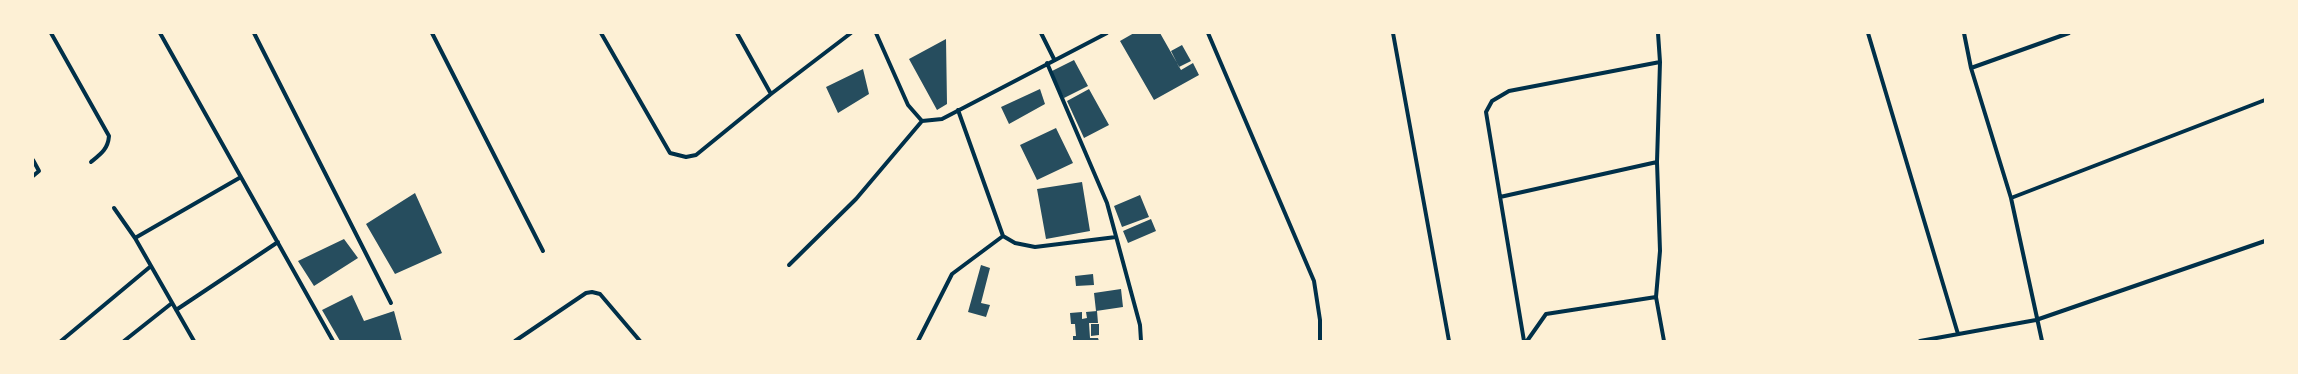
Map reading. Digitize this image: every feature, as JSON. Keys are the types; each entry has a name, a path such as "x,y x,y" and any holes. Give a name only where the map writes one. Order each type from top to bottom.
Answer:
{"street":[{"path":"51,33 109,136 108,145 101,154 91,162"},
{"path":"160,33 333,341"},
{"path":"254,33 391,303"},
{"path":"432,33 544,251"},
{"path":"601,33 670,153 686,157 696,155 771,94 851,33"},
{"path":"737,33 771,94"},
{"path":"876,33 908,105 922,121"},
{"path":"1042,33 1054,59"},
{"path":"789,265 856,199 922,121 942,119 1054,59 1107,33"},
{"path":"1208,33 1314,281 1320,320 1320,341"},
{"path":"1392,33 1449,341"},
{"path":"1658,33 1660,62 1657,162 1660,251 1656,297 1664,341"},
{"path":"1868,33 1958,334"},
{"path":"1964,33 1971,68 2011,198 2036,320 2042,341"},
{"path":"1971,68 2068,33"},
{"path":"1526,341 1486,112 1492,101 1508,91 1660,62"},
{"path":"1047,63 1107,203 1140,325 1141,341"},
{"path":"2011,198 2265,100"},
{"path":"958,110 1003,236 1015,243 1035,248 1116,237"},
{"path":"33,160 39,171 33,176"},
{"path":"1500,197 1657,162"},
{"path":"135,238 241,177"},
{"path":"114,208 135,238 194,341"},
{"path":"918,341 952,274 1003,236"},
{"path":"1920,341 2036,320 2265,240"},
{"path":"176,310 278,242"},
{"path":"61,341 151,266"},
{"path":"515,341 586,293 592,292 600,294 640,341"},
{"path":"1526,341 1546,314 1656,297"},
{"path":"124,341 172,304"}],"building":[{"path":"1134,33 1160,33 1181,70 1193,63 1199,75 1154,100 1120,41"},
{"path":"946,39 947,104 937,110 909,59"},
{"path":"1182,45 1191,61 1179,67 1171,51"},
{"path":"1074,60 1088,86 1064,98 1050,72"},
{"path":"863,69 869,94 838,113 826,87"},
{"path":"1040,89 1045,104 1009,124 1001,107"},
{"path":"1089,89 1109,125 1084,138 1067,101"},
{"path":"1056,128 1073,163 1037,180 1020,145"},
{"path":"1082,182 1090,231 1046,239 1037,189"},
{"path":"415,193 442,253 395,274 366,224"},
{"path":"1140,195 1149,217 1122,227 1114,206"},
{"path":"1151,219 1156,231 1128,243 1123,231"},
{"path":"344,239 358,258 314,286 298,261"},
{"path":"981,265 990,268 981,303 990,305 986,317 968,312"},
{"path":"1093,274 1094,285 1076,286 1075,276"},
{"path":"1121,289 1123,307 1096,311 1094,293"},
{"path":"352,295 364,321 394,311 402,341 340,341 322,310"},
{"path":"1097,311 1098,323 1089,323 1090,338 1098,338 1099,341 1073,341 1073,336 1076,336 1075,324 1071,324 1070,313 1082,312 1082,319 1087,318 1086,312"},
{"path":"1091,324 1099,324 1099,335 1091,336"}]}
